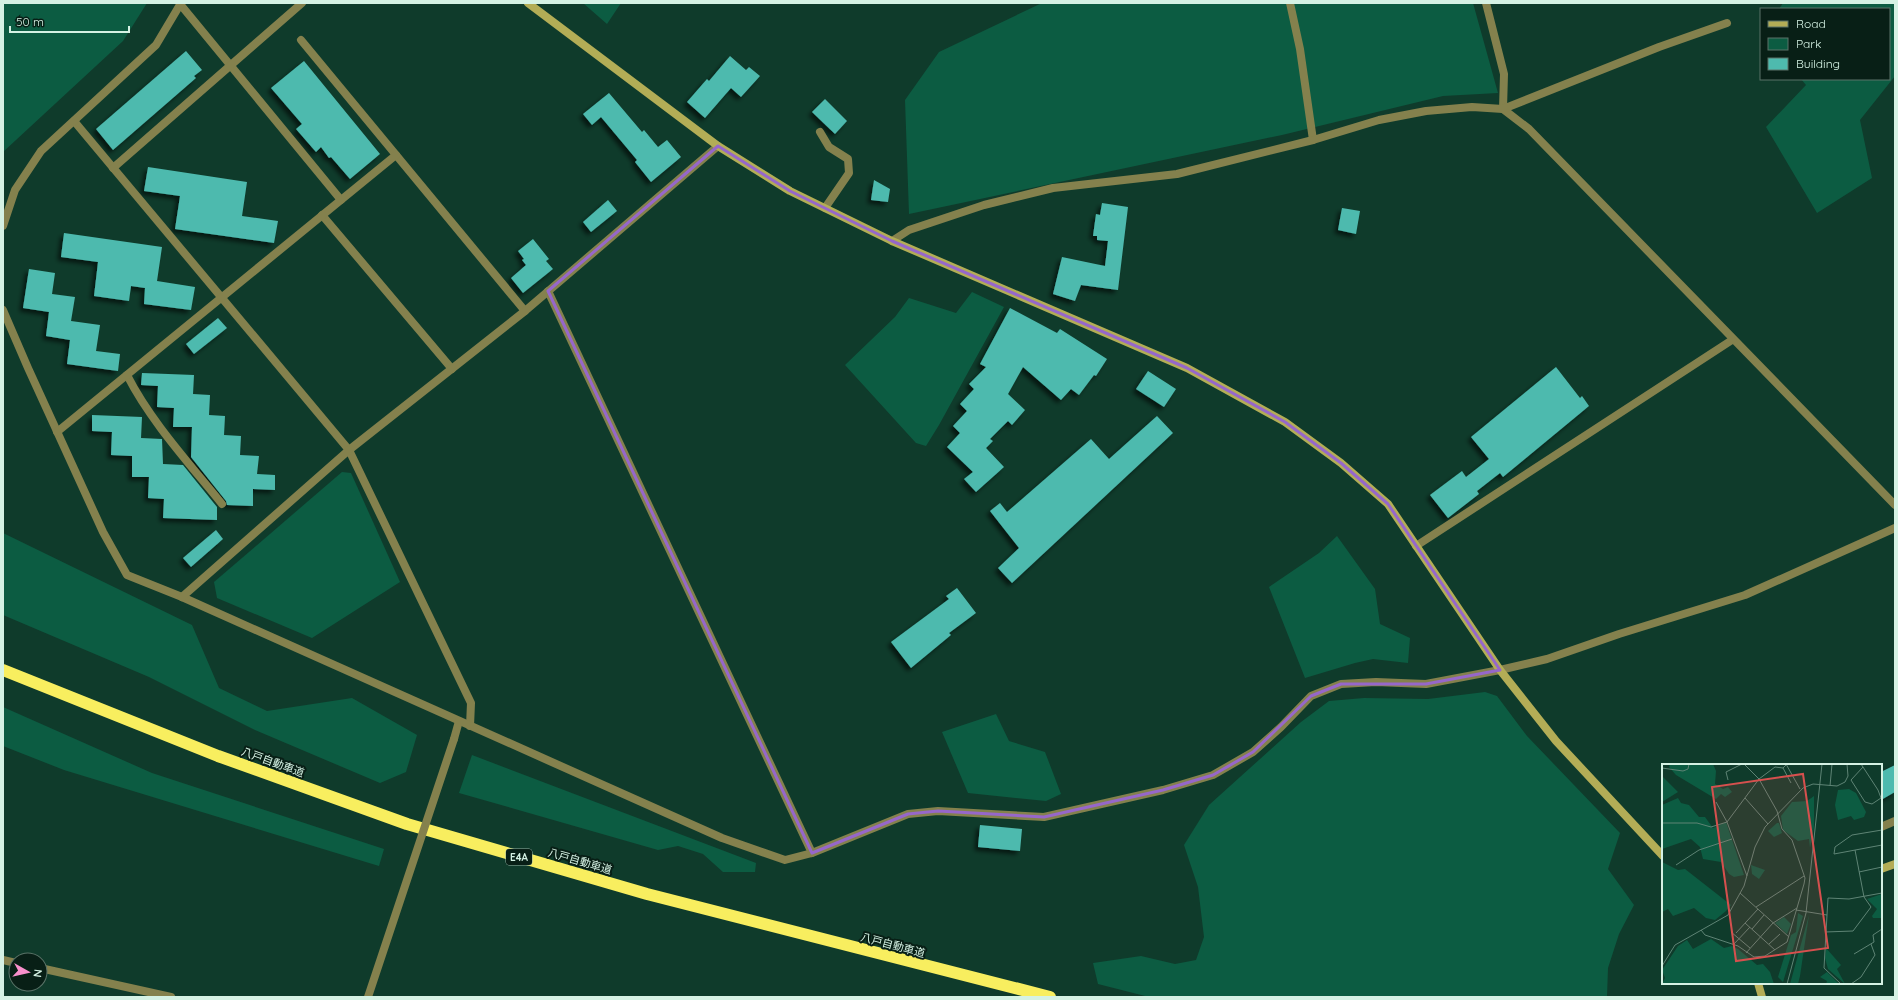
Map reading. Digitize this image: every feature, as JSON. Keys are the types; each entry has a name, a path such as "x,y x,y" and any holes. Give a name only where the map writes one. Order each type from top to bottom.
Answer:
{"highway":[{"name":"八戸自動車道","path":"3,670 218,756 408,824 647,894 1050,997"}],"street":[{"path":"113,168 302,3"},
{"path":"528,3 718,146 790,191 892,241 1187,368 1285,422 1341,463 1388,504 1500,670 1556,742 1662,855"},
{"path":"1290,3 1300,49 1313,140"},
{"path":"1486,3 1504,74 1503,109"},
{"path":"3,226 15,190 41,151 156,45 181,4 341,200"},
{"path":"892,241 909,230 984,205 1046,190 1131,178 1177,174 1313,140 1379,120 1426,111 1472,107 1503,109 1659,47 1727,23"},
{"path":"301,40 525,311"},
{"path":"1503,109 1529,129 1732,340 1895,505"},
{"path":"74,121 349,450 471,703 470,726"},
{"path":"820,132 829,146 848,159 849,173 825,208"},
{"path":"182,597 349,450 525,311 718,146"},
{"path":"57,432 396,155"},
{"path":"322,215 452,369"},
{"path":"548,291 812,853"},
{"path":"3,310 57,432 104,532 127,575 182,597 459,722 722,838 785,860 812,853 908,814 938,811 1044,817 1163,790 1213,775 1253,752 1281,727 1311,696 1341,684 1376,682 1426,684 1500,670 1547,659 1619,634 1745,595 1895,528"},
{"path":"1416,546 1732,340"},
{"path":"127,375 136,392 164,431 222,504"},
{"path":"368,997 459,722"},
{"path":"1882,827 1895,821"},
{"path":"1882,869 1895,864"},
{"path":"48,970 171,997"},
{"path":"1758,984 1762,997"}],"highlighted area":[{"path":"718,146 790,191 892,241 1187,368 1285,422 1341,463 1388,504 1500,670 1426,684 1341,684 1311,696 1253,752 1213,775 1163,790 1044,817 938,811 908,814 812,853 548,291"}],"green space":[{"path":"3,3 147,3 123,41 3,152"},
{"path":"583,3 621,3 607,24"},
{"path":"1042,3 1473,3 1498,93 1443,96 1282,135 909,214 905,100 939,52"},
{"path":"1783,3 1895,3 1895,76 1860,120 1872,178 1817,213 1766,127 1806,85 1802,80 1890,80 1890,8 1780,8"},
{"path":"972,292 1004,307 926,446 916,443 845,365 895,317 909,298 956,313"},
{"path":"342,472 351,473 400,582 312,638 217,598 214,582"},
{"path":"3,533 192,625 219,688 267,711 352,698 417,735 406,772 380,783 255,730 149,677 3,615"},
{"path":"1337,536 1375,589 1380,624 1410,638 1408,663 1373,659 1305,678 1269,587 1319,553"},
{"path":"1485,692 1497,696 1527,736 1620,833 1608,869 1634,905 1619,934 1608,968 1607,997 1149,997 1098,984 1093,963 1141,956 1175,964 1196,960 1204,937 1198,887 1184,845 1209,805 1301,722 1329,701 1364,698 1428,699"},
{"path":"3,707 152,773 384,849 379,866 64,770 3,746"},
{"path":"996,714 1009,741 1045,752 1061,794 1046,801 968,793 942,732"},
{"path":"472,755 756,863 755,872 723,872 703,854 678,846 658,850 459,793"}],"building":[{"path":"186,51 202,70 194,76 196,78 113,150 96,129"},
{"path":"730,56 746,70 749,67 760,76 741,97 731,88 705,118 687,102 707,79 709,81"},
{"path":"304,61 380,154 350,179 331,157 329,158 321,147 316,152 296,129 302,124 271,88"},
{"path":"609,93 642,132 644,130 658,147 667,140 681,157 651,182 635,162 637,160 601,117 592,125 583,114"},
{"path":"825,99 847,121 835,134 812,112"},
{"path":"148,167 247,182 242,216 278,221 274,243 175,229 180,196 144,191"},
{"path":"874,180 890,189 888,202 871,200"},
{"path":"608,200 617,211 591,232 583,222"},
{"path":"1102,203 1128,207 1118,290 1081,285 1075,301 1053,294 1062,257 1105,266 1108,241 1097,240 1097,236 1093,236 1096,214 1100,215"},
{"path":"1342,208 1360,211 1356,234 1338,230"},
{"path":"64,233 162,247 157,281 195,287 191,310 144,304 145,288 131,286 129,301 94,296 98,262 61,257"},
{"path":"533,239 549,259 546,261 553,269 523,293 511,278 526,265 522,260 524,259 518,251"},
{"path":"29,269 55,273 52,294 75,297 71,321 100,325 96,351 120,354 118,371 67,364 70,340 46,336 49,312 23,308"},
{"path":"1010,308 1057,333 1060,329 1107,359 1096,376 1094,375 1079,395 1071,389 1061,400 1023,367 1008,394 1025,410 1012,425 1008,421 990,439 993,441 986,448 1004,467 976,492 964,479 973,472 947,447 960,433 953,426 967,411 960,404 974,389 969,384 986,367 980,364"},
{"path":"218,318 227,328 194,354 186,344"},
{"path":"1556,367 1580,398 1582,396 1589,406 1503,477 1500,473 1477,491 1479,494 1448,518 1430,495 1462,471 1466,477 1489,459 1471,437"},
{"path":"1148,371 1176,389 1164,407 1136,389"},
{"path":"142,373 194,375 193,394 210,395 209,415 225,416 224,435 241,436 240,455 259,456 257,474 275,475 275,490 253,489 253,506 227,505 226,501 191,457 192,427 173,427 174,408 157,407 158,386 141,385"},
{"path":"92,415 142,417 141,438 162,439 163,464 183,465 217,507 217,520 163,518 164,499 148,498 149,477 132,477 132,456 111,455 112,432 92,431"},
{"path":"1157,416 1173,433 1012,583 998,568 1019,548 990,511 1000,503 1007,512 1091,439 1109,459"},
{"path":"216,530 223,539 191,567 183,558"},
{"path":"957,588 976,613 949,633 951,635 911,668 891,642 949,599 946,596"},
{"path":"1895,765 1895,792 1882,799 1882,772"},
{"path":"980,825 1022,829 1020,851 978,847"}]}
